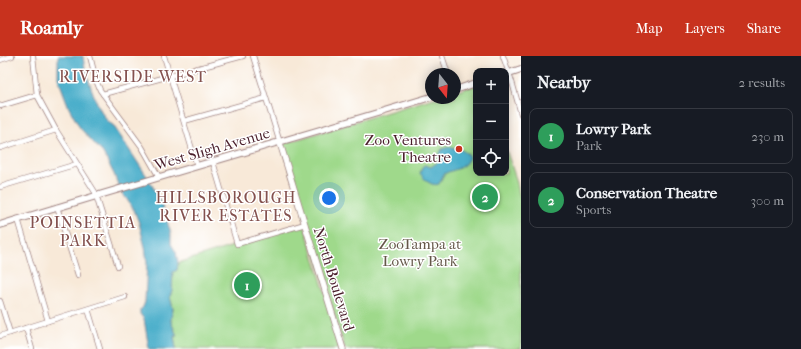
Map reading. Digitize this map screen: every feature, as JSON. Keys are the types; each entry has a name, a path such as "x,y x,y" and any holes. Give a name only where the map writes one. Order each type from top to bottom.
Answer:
{"main road":[{"path":"509,73 521,70"},
{"path":"461,88 473,84"},
{"name":"West Sligh Avenue","path":"0,225 425,99"}],"street":[{"path":"0,60 12,56"},
{"path":"33,56 37,95 56,130 96,196 118,266"},
{"path":"90,56 96,80 103,94 142,147 157,178"},
{"path":"164,56 197,166"},
{"path":"103,94 243,56"},
{"name":"North Boulevard","path":"253,56 343,349"},
{"path":"442,56 446,68"},
{"path":"503,56 506,68"},
{"path":"509,80 521,114"},
{"path":"0,106 37,95"},
{"path":"184,121 266,98"},
{"path":"0,148 56,130"},
{"path":"213,162 237,244 305,224"},
{"path":"0,187 77,164"},
{"path":"57,207 78,275"},
{"path":"18,219 48,321"},
{"path":"0,336 125,298"},
{"path":"0,301 10,332"},
{"path":"88,309 100,349"},
{"path":"26,328 32,349"}],"green space":[{"name":"ZooTampa at Lowry Park","path":"473,86 473,176 509,176 509,158 516,179 521,202 521,349 345,349 282,144 425,101 425,104 461,104 461,90"},
{"path":"304,224 342,349 176,349 174,336 177,336 171,322 173,309 170,296 172,290 173,272 177,270 178,263"}],"water":[{"path":"58,56 83,56 86,72 98,105 148,178 160,200 171,233 171,244 176,252 178,263 177,270 173,272 172,290 170,296 173,309 171,322 177,336 174,336 176,349 149,349 144,319 140,314 140,310 145,302 147,262 139,223 134,210 121,193 114,174 103,153 80,128 69,108 58,78"},
{"path":"450,147 460,149 468,154 469,158 461,167 444,174 439,184 436,185 426,180 420,173 423,166 425,165 431,167 437,163 439,161 439,155 442,149"}],"place":[{"name":"Zoo Ventures Theatre","path":"459,149"},
{"name":"Conservation Theatre","path":"485,197"},
{"name":"Lowry Park","path":"247,285"}],"district":[{"name":"RIVERSIDE WEST","path":"133,76"},
{"name":"HILLSBOROUGH RIVER ESTATES","path":"226,206"},
{"name":"POINSETTIA PARK","path":"83,231"}]}
